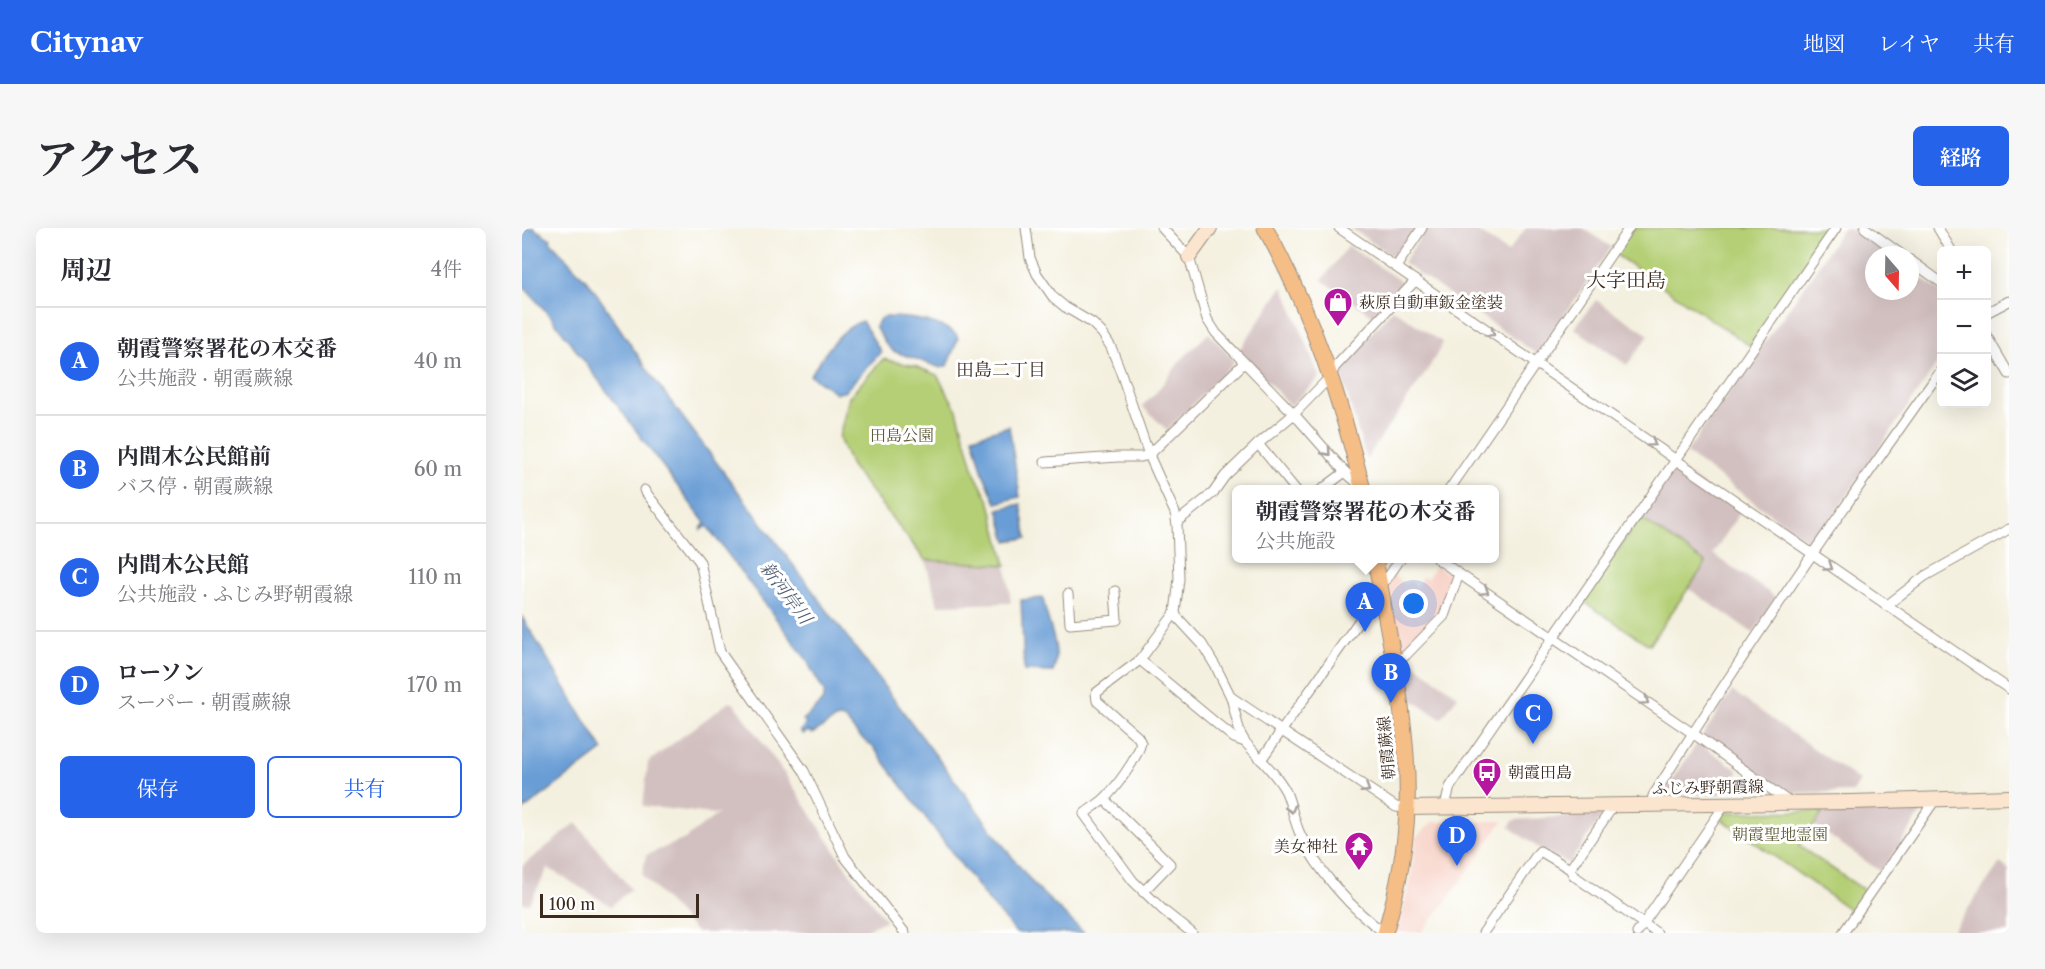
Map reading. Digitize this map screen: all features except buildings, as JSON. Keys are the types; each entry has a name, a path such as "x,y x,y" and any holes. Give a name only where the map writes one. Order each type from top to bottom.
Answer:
{"main road":[{"path":"1189,257 1210,228"},
{"path":"1265,228 1295,284 1331,376 1362,485"},
{"name":"朝霞蕨線","path":"1376,563 1405,749 1407,808 1406,834 1399,880 1385,933"},
{"name":"ふじみ野朝霞線","path":"1407,808 2009,797"}],"street":[{"path":"1026,228 1030,258 1042,282 1053,297 1065,307 1092,323 1111,347 1149,454 1175,513 1179,579 1175,612 1140,660 1096,693 1097,701 1138,737 1141,743 1138,752 1104,799 1084,814 1120,866 1143,892 1192,933"},
{"path":"1162,228 1189,257 1207,319 1216,333 1360,485"},
{"path":"1340,228 2009,689"},
{"path":"1396,267 1422,228"},
{"path":"1452,485 1629,228"},
{"path":"1444,809 1450,787 1836,228"},
{"path":"1864,228 1889,246"},
{"path":"1938,228 1949,246"},
{"path":"1919,267 1937,280"},
{"path":"1177,522 1213,493 1225,476 1294,414 1415,281"},
{"path":"1991,311 2009,301"},
{"path":"1991,343 2009,374"},
{"path":"1045,462 1141,457 1149,454 1244,363"},
{"path":"1651,804 1653,796 1692,733 1866,474 1937,375"},
{"path":"1258,444 1289,485"},
{"path":"1327,485 1345,472"},
{"path":"644,490 700,562 720,652 804,771 845,857 905,933"},
{"path":"1886,606 1925,576 2009,529"},
{"path":"1380,585 1397,563"},
{"path":"1443,563 1789,802"},
{"path":"1392,662 1405,656 1443,616 1459,574"},
{"path":"1068,594 1070,624 1117,620 1115,591"},
{"path":"1261,760 1319,674 1371,604 1382,601"},
{"path":"1175,612 1180,621 1202,644 1216,667 1231,697 1240,734 1286,792 1300,835 1322,871 1361,912 1385,933"},
{"path":"1140,660 1234,738 1245,742"},
{"path":"1231,697 1349,778 1396,807 1407,808"},
{"path":"1104,799 1170,864 1143,892"},
{"path":"1843,933 1935,800"},
{"path":"1637,933 1725,803"},
{"path":"1570,869 1614,805"},
{"path":"1483,933 1540,851 1570,869 1574,876 1657,933"}],"shaded area":[{"path":"1351,228 1418,228 1396,259"},
{"path":"1427,228 1473,228 1508,252 1526,228 1583,228 1611,247 1537,354 1403,263"},
{"path":"1843,228 1848,228 1875,246 1865,246 1865,300 1919,300 1919,276 1937,289 1937,364 1813,545 1686,453"},
{"path":"1348,246 1405,284 1375,317 1322,280"},
{"path":"1283,286 1320,377 1290,406 1239,350"},
{"path":"1596,300 1649,335 1627,365 1574,328"},
{"path":"1393,309 1443,343 1427,371 1366,459 1340,369"},
{"path":"1209,333 1233,360 1232,365 1167,430 1142,406 1154,395 1181,360"},
{"path":"1678,468 1741,511 1713,554 1777,598 1753,633 1689,589 1705,563 1640,518 1674,469"},
{"path":"925,560 1006,565 1011,603 938,605"},
{"path":"1436,565 1453,577 1440,615 1401,652 1388,583 1393,574 1405,585 1409,581 1416,586 1424,576 1427,579"},
{"path":"1407,658 1458,696 1441,719 1408,697 1402,663"},
{"path":"1732,691 1860,781 1853,792 1785,793 1702,736"},
{"path":"729,702 735,704 849,872 886,920 860,933 697,933 642,875 646,855 685,839 719,813 643,806 648,762"},
{"path":"1698,742 1739,771 1723,794 1669,794 1666,790"},
{"path":"1924,809 1881,872 1814,825 1824,811"},
{"path":"1603,814 1569,864 1537,847 1509,827 1514,820"},
{"path":"1503,821 1421,933 1397,931 1410,883 1416,837 1433,822"},
{"path":"576,823 631,889 611,906 548,868 529,904 522,903 522,866"},
{"path":"2000,863 2009,870 2009,933 1951,933"}],"green space":[{"path":"1633,228 1830,228 1750,346 1615,254"},
{"name":"田島公園","path":"883,359 915,366 937,375 957,410 975,474 990,503 1006,565 925,560 851,466 839,438 849,397"},
{"path":"1640,518 1706,563 1649,645 1583,601"},
{"name":"朝霞聖地霊園","path":"1824,811 1799,846 1867,892 1853,912 1720,818 1724,812"}],"water":[{"name":"新河岸川","path":"522,228 533,228 551,239 550,241 590,284 651,375 1009,853 1035,886 1084,933 1016,933 983,894 873,747 858,735 846,720 835,719 812,734 809,731 803,734 800,731 806,724 803,720 821,703 824,697 822,687 807,660 707,526 700,530 705,523 552,318 522,285"},
{"path":"881,318 923,320 940,325 956,334 958,339 947,366 941,368 893,351 875,326"},
{"path":"862,321 881,352 844,392 836,393 810,375 826,351 845,330"},
{"path":"1009,426 1020,497 996,503 983,473 973,437"},
{"path":"1021,504 1027,538 1007,541 998,509"},
{"path":"1043,598 1055,645 1056,663 1053,672 1024,671 1021,600"},
{"path":"522,617 603,750 522,811"}],"place":[{"name":"萩原自動車鈑金塗装","path":"1338,328"},
{"name":"朝霞警察署花の木交番","path":"1365,632"},
{"name":"内間木公民館前","path":"1391,703"},
{"name":"内間木公民館","path":"1533,744"},
{"name":"朝霞田島","path":"1487,798"},
{"name":"ローソン","path":"1457,866"},
{"name":"美女神社","path":"1359,872"}],"district":[{"name":"大字田島","path":"1626,280"},
{"name":"田島二丁目","path":"1001,370"}]}
